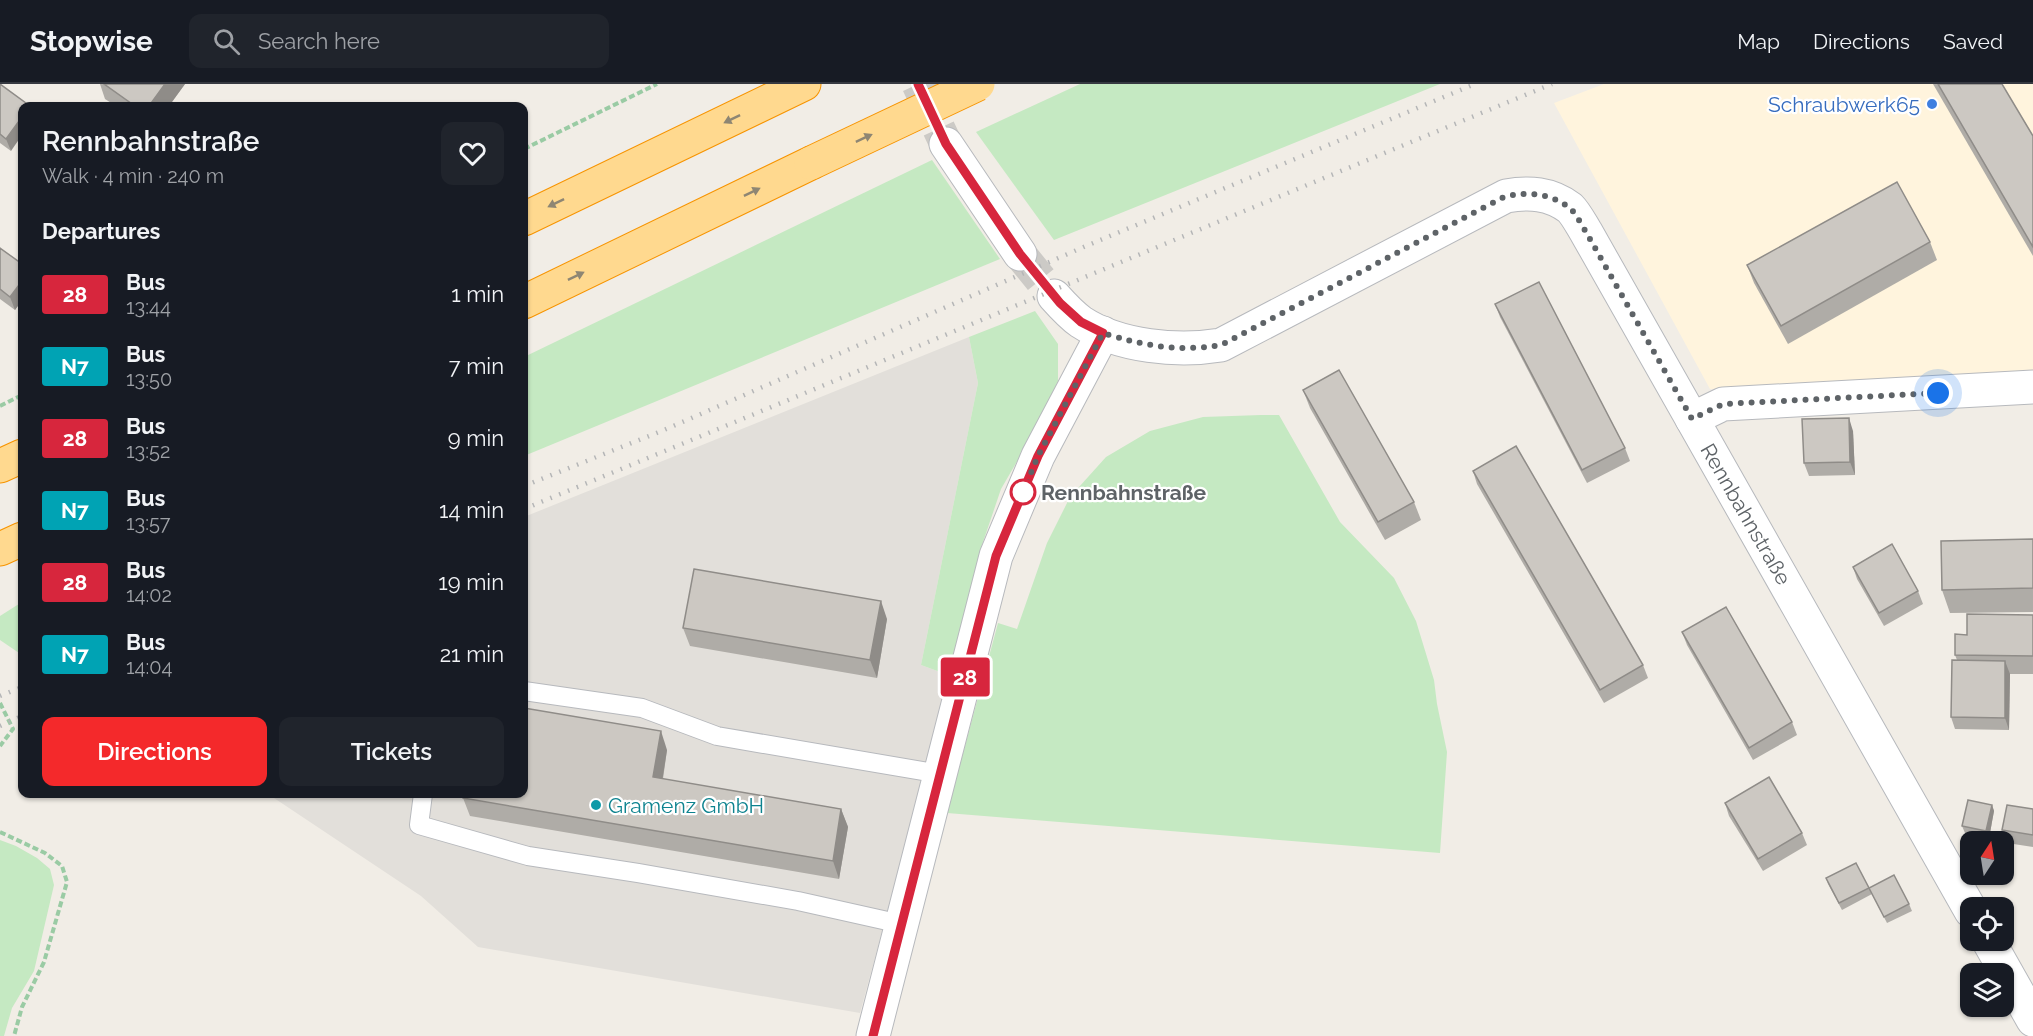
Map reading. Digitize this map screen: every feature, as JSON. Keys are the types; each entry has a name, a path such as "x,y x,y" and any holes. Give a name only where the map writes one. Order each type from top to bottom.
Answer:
{"highway":[{"path":"528,300 978,84"},
{"path":"528,217 794,89"},
{"path":"0,466 18,458"},
{"path":"0,549 18,540"}],"street":[{"path":"946,144 1020,254"},
{"name":"Rennbahnstraße","path":"1054,296 1081,322 1103,333 1136,343 1171,349 1196,350 1221,345 1506,196 1529,192 1551,198 1570,209 1586,232 1964,897"},
{"path":"873,1036 996,556 1038,456 1103,333"},
{"path":"1692,419 1723,404 2033,387"},
{"path":"1994,951 2033,1020"}],"lane":[{"path":"528,692 642,708 717,736 940,774"},
{"path":"422,798 419,825 528,856 798,901 901,924"}],"path":[{"path":"528,147 657,84"},
{"path":"0,406 18,397"},
{"path":"0,703 13,729 0,746"},
{"path":"0,832 45,853 63,866 67,882 44,962 22,1008 14,1036"}],"shaded area":[{"path":"1604,84 2033,84 2033,374 1710,389 1554,103"},
{"path":"969,337 978,383 921,665 951,676 860,1013 478,947 421,896 274,798 528,798 528,515"}],"green space":[{"path":"1080,84 1440,84 1054,240 976,132"},
{"path":"932,160 1000,259 528,454 528,355"},
{"path":"1035,311 1058,344 1058,381 1041,420 1001,489 982,545 951,676 921,665 978,383 969,337"},
{"path":"1279,415 1340,522 1394,578 1416,621 1434,680 1447,752 1440,853 947,813 998,623 1017,629 1047,543 1070,497 1106,457 1150,431 1203,417"},
{"path":"18,605 18,652 0,640 0,616"},
{"path":"0,840 37,858 50,869 54,885 34,971 12,1008 4,1036 0,1036"}],"building":[{"path":"0,84 25,102 18,102 18,122 6,139 0,134"},
{"path":"104,84 165,84 152,102 129,102"},
{"path":"1938,84 2002,84 2033,136 2033,247"},
{"path":"1897,182 1930,242 1781,326 1747,265"},
{"path":"0,248 18,261 18,286 10,297 0,289"},
{"path":"1539,282 1625,448 1582,470 1495,304"},
{"path":"1339,370 1414,502 1378,522 1303,390"},
{"path":"1849,418 1850,462 1804,463 1802,419"},
{"path":"1516,446 1643,665 1600,690 1473,471"},
{"path":"2033,539 2033,588 1942,590 1941,541"},
{"path":"1892,544 1918,591 1879,613 1853,567"},
{"path":"694,569 881,601 870,660 683,628"},
{"path":"1726,607 1792,722 1749,748 1682,632"},
{"path":"1967,614 2033,615 2033,656 1955,655 1955,634 1967,635"},
{"path":"1952,660 2005,661 2005,718 1951,717"},
{"name":"Gramenz GmbH","path":"528,709 661,731 653,777 841,809 833,861 463,798 528,798"},
{"path":"1769,777 1802,833 1758,859 1725,803"},
{"path":"1968,800 1992,805 1986,831 1962,826"},
{"path":"2007,805 2033,809 2033,835 2002,830"},
{"path":"1856,863 1869,888 1839,903 1826,878"},
{"path":"1894,875 1909,904 1884,917 1869,888"}],"tunnel":[{"path":"918,84 946,144"},
{"path":"1020,254 1054,296"}],"railway":[{"path":"528,484 664,430 1086,246 1475,84"},
{"path":"528,507 1552,84"},
{"path":"0,696 18,689"},
{"path":"0,726 18,718"}],"bus line":[{"name":"28","path":"873,1036 996,556 1038,456 1103,333 1081,322 1060,303 1020,254 946,144 918,84"}],"place":[{"name":"Schraubwerk65","path":"1932,104"},
{"name":"Rennbahnstraße","path":"1023,492"},
{"name":"Gramenz GmbH","path":"596,805"}],"route":[{"path":"1023,492 1038,456 1103,333 1136,343 1171,349 1196,350 1221,345 1506,196 1529,192 1551,198 1570,209 1586,232 1692,419 1723,404 1938,393"}]}
